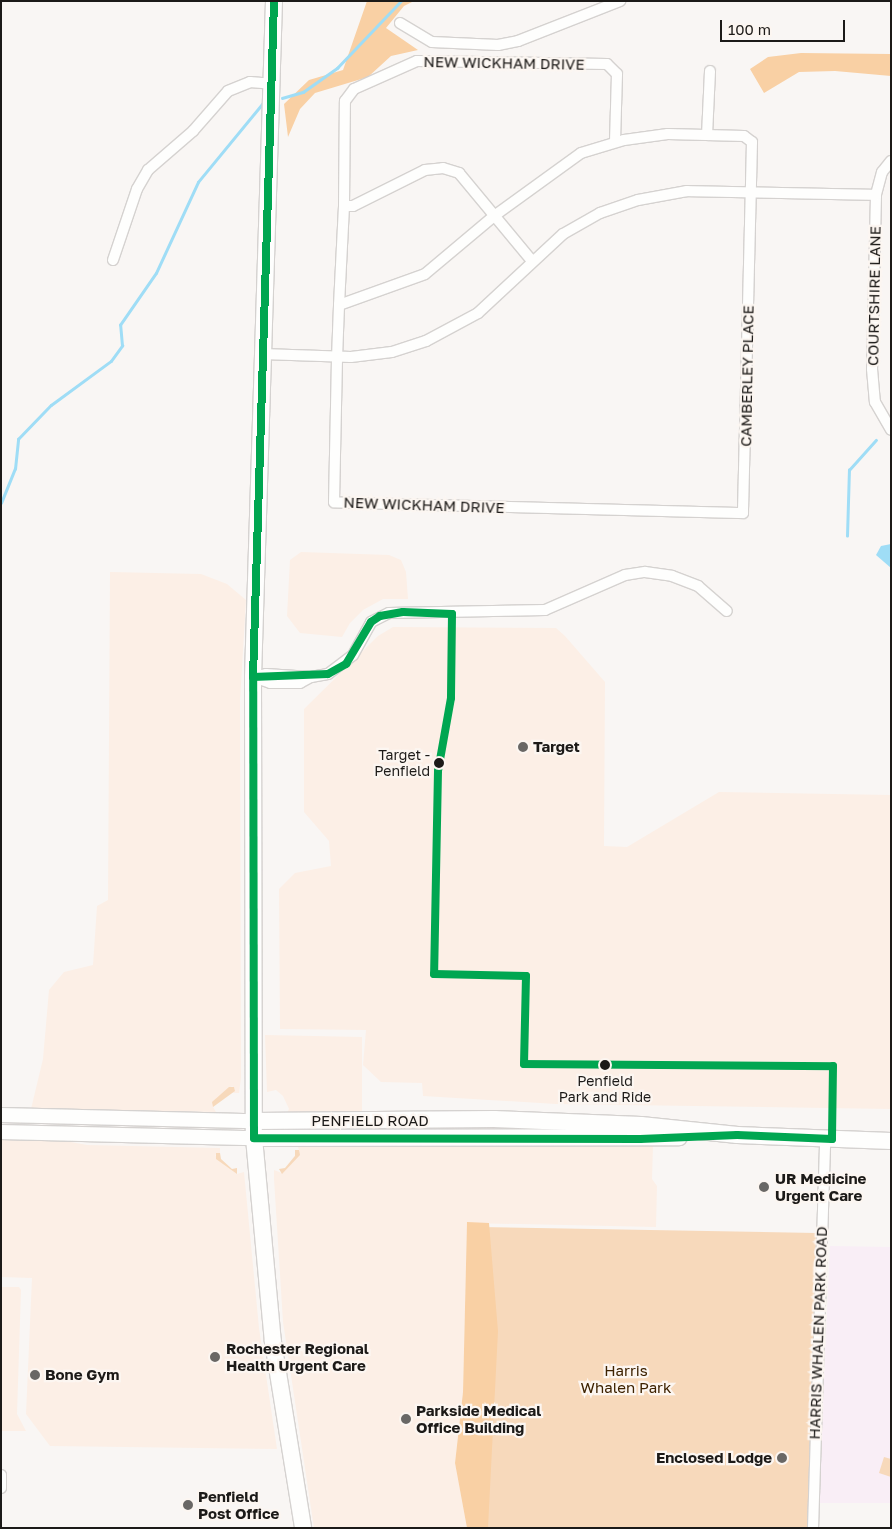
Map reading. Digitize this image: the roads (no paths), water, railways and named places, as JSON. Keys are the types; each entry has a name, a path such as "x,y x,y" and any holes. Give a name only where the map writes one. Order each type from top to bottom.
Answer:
{"main road":[{"path":"274,1 253,677 254,1130 273,1342 303,1528"},
{"name":"PENFIELD ROAD","path":"1,1114 254,1130"},
{"name":"PENFIELD ROAD","path":"1,1132 254,1130 494,1119 641,1125 737,1135 891,1141"}],"street":[{"path":"400,23 432,42 503,44 620,1"},
{"name":"NEW WICKHAM DRIVE","path":"598,510 334,502 337,358 344,206 345,101 354,89 417,61 607,64 616,74 615,142"},
{"path":"707,135 710,72"},
{"path":"113,260 137,189 148,170 193,131 228,91 250,82 271,84"},
{"name":"CAMBERLEY PLACE","path":"339,305 425,274 494,216 581,153 615,142 668,134 744,136 752,142 743,513 598,510"},
{"name":"COURTSHIRE LANE","path":"891,161 882,172 876,195 872,385 878,411 891,430"},
{"path":"344,206 353,206 424,170 443,168 459,173 532,261"},
{"path":"262,354 337,358 392,352 443,333 492,302 532,261 563,234 619,205 672,192 876,195"},
{"path":"253,677 266,674 311,677 328,674 346,664 371,622 389,613 545,610 625,575 645,572 672,576 698,586 726,611"},
{"name":"HARRIS WHALEN PARK ROAD","path":"813,1528 825,1139"},
{"path":"1,1475 1,1488"}],"water":[{"path":"891,544 891,568 876,555 881,546"}],"waterway":[{"path":"282,98 303,92 337,68 401,1"},
{"path":"1,503 15,469 18,439 51,405 111,361 122,346 120,325 156,273 198,182 262,104"},
{"path":"847,536 849,470 876,440"}],"place":[{"name":"Target","path":"523,747"},
{"name":"Target - Penfield","path":"439,763"},
{"name":"Penfield Park and Ride","path":"605,1065"},
{"name":"UR Medicine Urgent Care","path":"764,1187"},
{"name":"Rochester Regional Health Urgent Care","path":"215,1357"},
{"name":"Bone Gym","path":"35,1375"},
{"name":"Parkside Medical Office Building","path":"406,1419"},
{"name":"Enclosed Lodge","path":"782,1458"},
{"name":"Penfield Post Office","path":"188,1505"}],"park label":[{"name":"Harris Whalen Park","path":"626,1378"}]}
